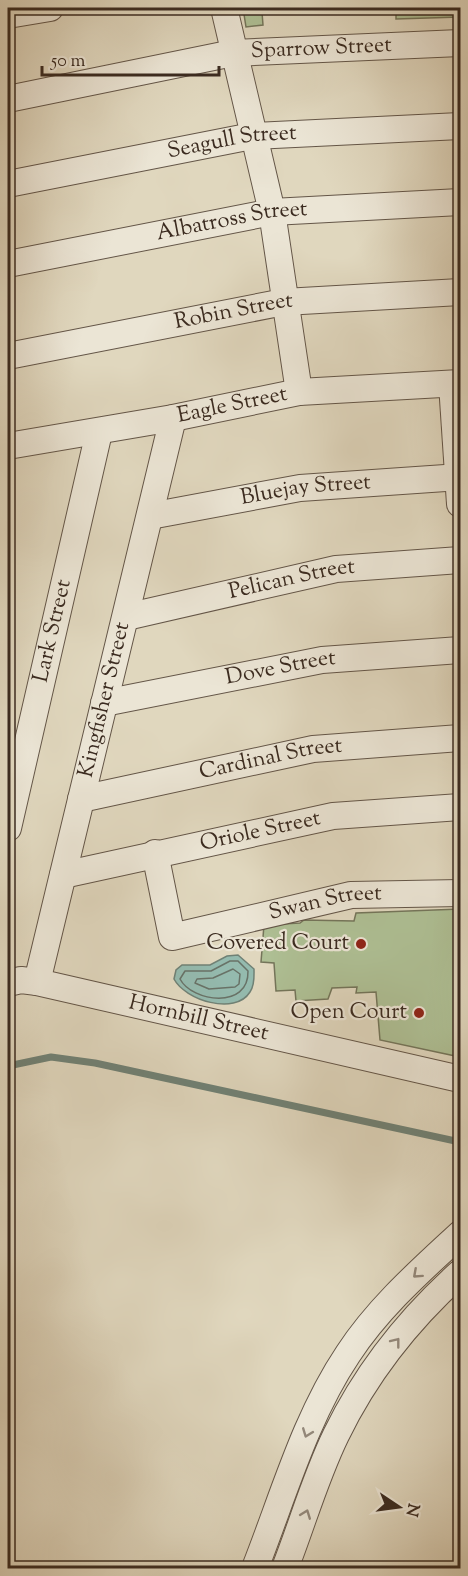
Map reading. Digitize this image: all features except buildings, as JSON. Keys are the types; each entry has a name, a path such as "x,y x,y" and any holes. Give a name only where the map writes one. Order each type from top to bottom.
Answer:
{"street":[{"path":"8,15 50,8"},
{"path":"224,8 252,136 272,212 299,392"},
{"name":"Sparrow Street","path":"8,99 233,53 460,43"},
{"name":"Seagull Street","path":"8,184 252,136 460,126"},
{"name":"Albatross Street","path":"8,264 272,212 460,202"},
{"name":"Robin Street","path":"8,356 284,302 460,292"},
{"path":"456,383 460,504"},
{"name":"Eagle Street","path":"8,446 99,432 299,392 456,383"},
{"name":"Kingfisher Street","path":"37,982 174,418"},
{"name":"Lark Street","path":"8,828 99,432"},
{"name":"Bluejay Street","path":"150,516 300,488 460,477"},
{"name":"Pelican Street","path":"126,617 336,570 460,560"},
{"name":"Dove Street","path":"105,703 322,660 460,650"},
{"name":"Cardinal Street","path":"81,799 313,748 460,738"},
{"name":"Oriole Street","path":"63,874 333,816 460,807"},
{"name":"Swan Street","path":"155,853 172,937 351,895 460,893"},
{"name":"Hornbill Street","path":"8,983 21,980 37,982 460,1079"},
{"path":"255,1569 311,1423 347,1354 401,1288 460,1234"},
{"path":"285,1569 336,1436 373,1371 422,1307 460,1273"}],"green space":[{"path":"243,8 361,8 262,12 263,25 246,27"},
{"path":"396,8 460,8 460,17 396,19"},
{"name":"Covered Court","path":"460,909 460,1057 380,1040 376,992 356,993 357,987 332,988 328,999 296,1001 295,990 276,991 274,963 261,962 264,925 300,923 304,920 354,921 356,913"}],"water":[{"path":"238,955 254,969 254,980 250,992 243,999 233,1003 222,1004 199,999 180,987 174,979 176,970 182,965 210,965 227,956"}],"waterway":[{"path":"8,1066 51,1057 95,1063 460,1142"}],"place":[{"name":"Covered Court","path":"361,944"},
{"name":"Open Court","path":"419,1013"}]}
